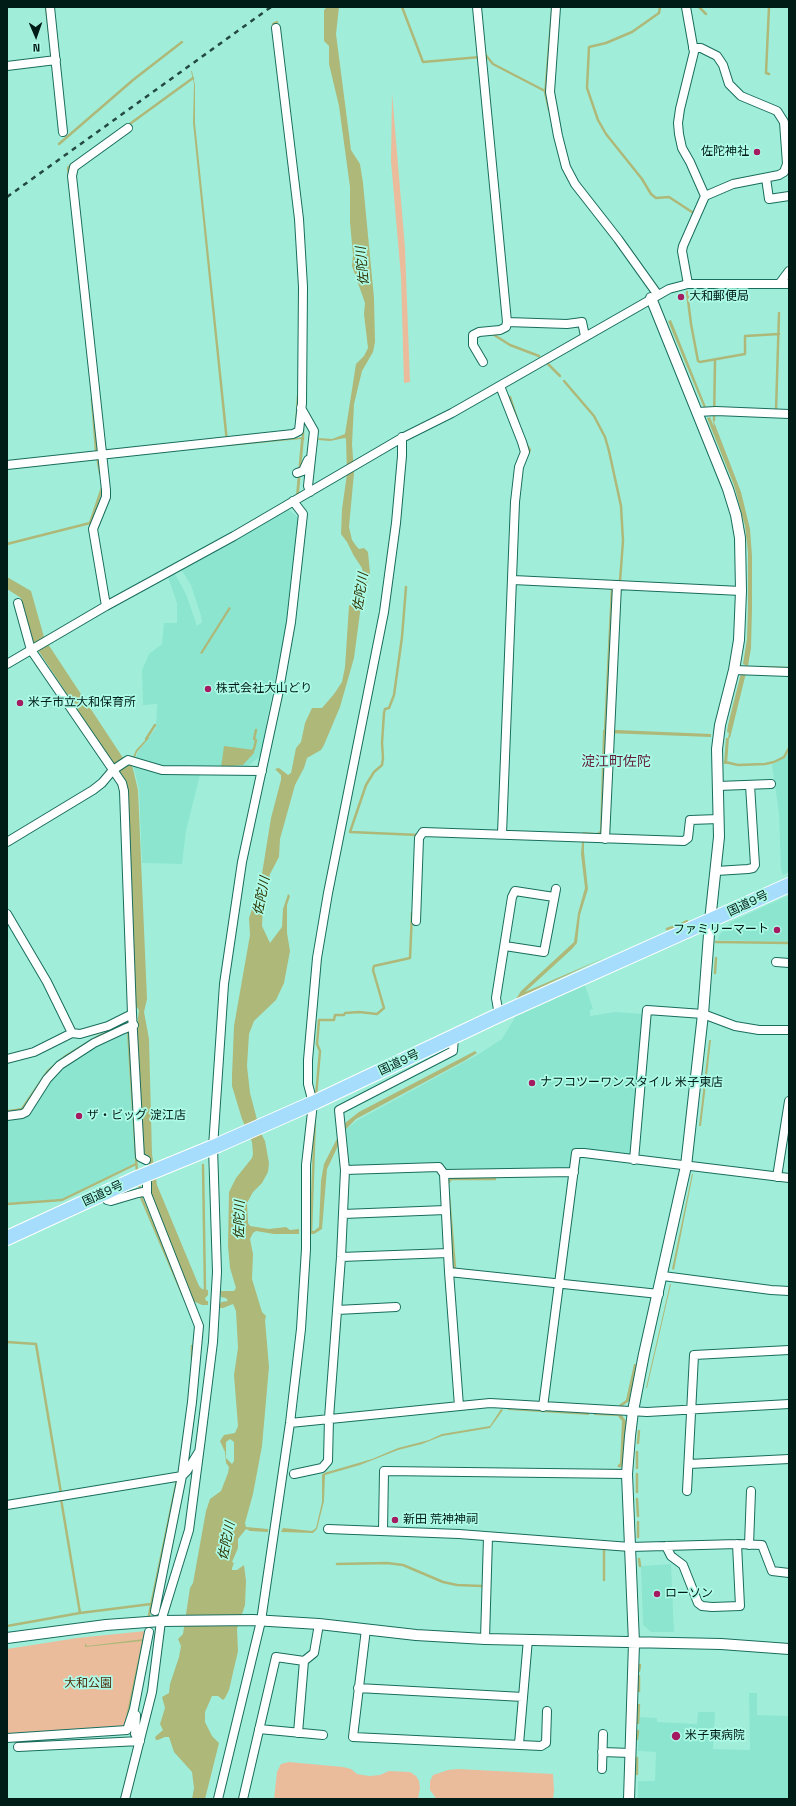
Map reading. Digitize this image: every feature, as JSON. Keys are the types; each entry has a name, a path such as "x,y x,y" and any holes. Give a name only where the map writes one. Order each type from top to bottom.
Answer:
{"highway":[{"name":"国道9号","path":"7,1238 102,1195 141,1181 157,1170 311,1104 454,1036 710,922 789,885"}],"street":[{"path":"50,7 63,132"},
{"path":"477,7 507,322 506,327 500,330 479,332 473,335 473,345 483,362"},
{"path":"556,7 550,92 558,136 566,167 575,184 622,245 654,296 728,489 736,515 740,538 741,591 739,640 734,670 720,725 717,749 719,819 716,871 710,922 703,1014 686,1166 633,1411 627,1474 634,1643 629,1799"},
{"path":"686,7 694,58 680,109 678,128 682,148 705,196"},
{"path":"7,465 293,434 299,431 301,407 303,287 299,219 276,28"},
{"path":"688,284 682,251 705,196 732,184 779,175 786,169 787,130 784,122 776,111 741,96 734,90 727,80 723,65 717,56 701,48 693,48"},
{"path":"7,66 56,60"},
{"path":"106,606 93,529 106,494 73,170 83,160 128,128"},
{"path":"766,178 770,199 789,196"},
{"path":"780,283 789,271"},
{"path":"7,664 106,606 234,536 401,438 452,413 500,386 654,296 669,289 688,284 789,284"},
{"path":"507,322 567,324 582,322 585,336"},
{"path":"500,386 525,452 519,467 515,502 502,834"},
{"path":"301,407 314,431 308,486 311,491"},
{"path":"698,412 716,411 789,414"},
{"path":"218,1799 257,1620 290,1422 301,1329 306,1249 306,1165 311,1104 308,1084 308,1060 317,958 328,893 384,612 396,523 402,456 401,438"},
{"path":"300,472 307,460 311,457"},
{"path":"125,1799 152,1692 164,1621 189,1530 213,1342 217,1272 216,1146 224,984 242,862 285,657 295,589 303,514 293,501"},
{"path":"513,580 741,591"},
{"path":"605,839 617,585"},
{"path":"18,603 33,649 122,782 124,791 132,1014 134,1025 140,1157 146,1160"},
{"path":"734,670 789,672"},
{"path":"7,842 93,790 114,770 130,761 162,770 262,770"},
{"path":"718,786 771,784"},
{"path":"716,871 748,869 753,868 755,865 750,785"},
{"path":"416,921 419,838 423,832 684,842 688,838 690,820 719,819"},
{"path":"504,946 544,952 556,889"},
{"path":"499,1016 496,998 512,897 515,891 554,897"},
{"path":"7,914 47,982 72,1033"},
{"path":"776,962 789,963"},
{"path":"634,1160 647,1010 703,1014 735,1026 759,1030 789,1030"},
{"path":"7,1059 34,1052 72,1033 80,1034 108,1026 132,1014"},
{"path":"7,1116 26,1112 47,1079 60,1064 94,1043 124,1028 134,1025"},
{"path":"294,1474 322,1468 328,1461 329,1418 341,1257 345,1170 338,1110 453,1052 454,1036"},
{"path":"777,1177 789,1102"},
{"path":"543,1406 576,1153 789,1178"},
{"path":"345,1170 439,1167 444,1174 449,1272 459,1406"},
{"path":"444,1174 574,1172"},
{"path":"141,1181 199,1326 192,1402 182,1476 155,1611"},
{"path":"102,1195 107,1200 111,1201 143,1192 147,1194"},
{"path":"343,1214 446,1210"},
{"path":"341,1257 448,1253"},
{"path":"449,1272 659,1294"},
{"path":"663,1276 789,1291"},
{"path":"337,1310 396,1307"},
{"path":"687,1491 694,1355 789,1350"},
{"path":"290,1422 490,1403 654,1412 789,1404"},
{"path":"7,1505 182,1476 199,1452"},
{"path":"689,1464 789,1459"},
{"path":"383,1531 384,1471 627,1474"},
{"path":"749,1545 751,1492"},
{"path":"328,1529 459,1534 630,1547 737,1544 762,1546 772,1571 789,1573"},
{"path":"484,1639 488,1537"},
{"path":"666,1546 671,1556 683,1566 698,1603 702,1606 712,1607 740,1606 737,1544"},
{"path":"7,1638 106,1624 164,1621 257,1620 319,1624 416,1635 484,1639 721,1644 789,1649"},
{"path":"298,1733 304,1661 314,1653 319,1624"},
{"path":"366,1629 353,1737 541,1746 546,1742 547,1711"},
{"path":"7,1738 124,1731 129,1727 135,1706 149,1632"},
{"path":"519,1744 528,1639"},
{"path":"243,1799 276,1657 304,1661"},
{"path":"358,1688 523,1697"},
{"path":"135,1706 136,1734 140,1741"},
{"path":"259,1729 323,1735"},
{"path":"602,1768 603,1734"},
{"path":"18,1747 140,1741"},
{"path":"602,1752 630,1753"}],"shaded area":[{"name":"株式会社大山どり","path":"287,508 299,518 287,622 266,724 262,755 248,766 202,767 186,831 182,864 142,863 139,789 133,765 138,752 156,728 157,704 143,705 142,670 149,654 162,644 164,623 177,623 177,603 168,577 175,574 186,594 197,626 202,622 201,616 191,585 182,571 183,568"},
{"path":"789,752 789,872 783,875 781,869 779,813 772,765"},
{"path":"789,895 789,942 718,940 720,934 731,922"},
{"name":"ナフコツーワンスタイル 米子東店","path":"585,985 593,1009 590,1010 590,1016 615,1012 643,1014 631,1155 576,1148 574,1149 571,1169 445,1171 445,1164 352,1168 348,1164 346,1129 358,1120 479,1054 502,1039 516,1016"},
{"name":"ザ・ビッグ 淀江店","path":"127,1031 135,1163 62,1199 7,1203 7,1118 14,1118 56,1071 85,1052"},
{"name":"ローソン","path":"671,1564 674,1632 651,1632 643,1625 641,1566"},
{"name":"米子東病院","path":"749,1693 757,1693 757,1715 789,1716 789,1799 638,1799 638,1781 655,1781 656,1752 638,1751 639,1717 657,1718 657,1722 697,1724 698,1712 715,1712 713,1749 750,1750"}],"green space":[{"path":"392,93 405,248 410,382 404,383 401,277 391,161"},
{"name":"大和公園","path":"146,1631 125,1727 7,1735 7,1649 77,1638"},
{"path":"289,1762 343,1767 351,1769 357,1774 369,1776 380,1775 389,1771 410,1772 416,1776 419,1781 420,1788 418,1799 274,1799 277,1772 281,1764"},
{"path":"458,1769 553,1774 553,1799 437,1799 430,1790 430,1781 433,1775 448,1770"}],"water":[{"name":"佐陀川","path":"327,7 339,7 336,34 351,150 360,164 363,183 374,298 375,342 373,352 362,371 354,404 352,444 354,473 349,527 352,540 357,547 359,549 364,548 368,552 370,573 361,605 354,658 340,707 324,745 321,750 307,758 304,768 295,785 280,839 279,857 270,874 263,906 262,926 270,943 282,927 283,909 288,894 290,896 287,905 287,933 290,951 284,983 276,1000 254,1021 249,1034 247,1066 250,1093 260,1131 265,1141 269,1163 268,1172 262,1183 253,1192 247,1203 248,1223 250,1226 269,1229 286,1227 290,1230 299,1229 299,1234 274,1234 256,1231 250,1239 253,1254 252,1279 262,1312 266,1316 265,1320 269,1367 262,1446 253,1494 245,1523 246,1527 268,1529 268,1532 250,1531 246,1529 238,1539 238,1548 232,1562 234,1563 232,1570 237,1570 244,1565 246,1581 245,1605 237,1629 238,1651 229,1690 225,1698 223,1700 218,1696 212,1696 205,1712 205,1722 212,1736 219,1743 205,1799 192,1799 194,1788 192,1772 174,1752 169,1737 156,1740 155,1737 163,1730 160,1724 165,1708 162,1697 169,1693 170,1684 179,1657 181,1646 178,1639 183,1634 190,1588 193,1583 206,1511 210,1499 221,1491 228,1473 229,1467 226,1463 225,1452 220,1441 224,1435 235,1433 238,1426 234,1375 238,1348 236,1311 233,1304 220,1308 220,1304 221,1302 228,1301 226,1298 221,1297 221,1291 234,1291 236,1288 230,1268 228,1246 229,1192 236,1178 252,1158 253,1154 252,1142 242,1119 232,1086 234,1026 250,935 249,918 260,886 271,818 281,780 281,775 275,769 279,768 288,775 291,773 296,748 301,742 305,723 312,708 322,708 342,682 345,667 349,606 351,603 354,606 356,604 363,575 362,568 341,534 342,509 347,474 346,439 330,441 318,440 319,438 332,439 345,434 356,364 364,356 368,348 364,314 365,303 352,266 353,255 350,222 350,187 339,106 329,64 329,46 324,41 324,10","holes":["230,1439 234,1442 234,1461 232,1464 226,1458 226,1442"]},
{"path":"551,7 553,7 546,92 550,110 548,111 544,93"},
{"path":"191,71 195,85 195,123 228,439 230,445 304,437 299,493 296,495 301,439 229,446 226,445 193,123 194,84"},
{"path":"671,320 706,407 704,408 668,321"},
{"path":"710,417 714,427 713,421 715,418 714,422 741,492 750,529 752,556 752,609 751,648 748,666 743,664 747,639 748,606 748,552 745,526 734,485 707,418"},
{"path":"7,577 31,591 44,637 127,764 130,764 136,750 148,737 149,738 137,752 132,765 138,790 147,999 144,1012 149,1039 152,1154 157,1185 199,1286 202,1289 208,1290 208,1295 205,1298 206,1301 208,1301 208,1305 202,1305 193,1301 151,1198 148,1155 144,1154 137,1026 139,1010 135,1005 132,894 126,783 34,644 21,598 7,589"},
{"path":"229,607 231,608 202,654 200,653"},
{"path":"741,673 746,673 729,738 727,764 724,764 726,738 728,738 729,733 727,732 728,725"},
{"path":"603,730 711,734 711,737 606,733 603,832 597,836 582,834 583,832 597,833 600,831"},
{"path":"224,746 254,750 254,753 243,765 221,767"},
{"path":"582,842 584,842 588,889 580,915 577,943 525,992 606,957 516,999 521,991 574,942 578,913 585,888 581,854"},
{"path":"128,1022 129,1024 74,1052 23,1110 7,1112 7,1110 21,1108 47,1070 65,1055 98,1035"},
{"path":"709,1040 711,1040 705,1093 701,1126 699,1126"},
{"path":"475,1051 477,1053 464,1061 356,1119 346,1129 327,1169 322,1229 314,1234 310,1234 310,1230 314,1231 319,1227 321,1181 324,1164 345,1123 359,1112"},
{"path":"693,1174 674,1270 672,1269"},
{"path":"670,1284 671,1284 646,1388"},
{"path":"634,1364 637,1364 629,1401 621,1407 619,1405 626,1400"},
{"path":"501,1409 503,1410 490,1428 442,1436 422,1444 398,1450 360,1465 325,1475 324,1501 317,1529 313,1533 281,1532 283,1528 312,1531 316,1528 322,1502 322,1475 324,1473 372,1459 398,1448 429,1440 442,1434 490,1426"},
{"path":"508,1410 589,1413 589,1415"},
{"path":"594,1414 621,1414 626,1421 623,1465 620,1468 617,1466 620,1463 622,1421 618,1416"},
{"path":"144,1639 126,1726 124,1726 142,1641 85,1647 85,1643 87,1646"}],"waterway":[{"path":"46,7 49,32"},
{"path":"402,7 423,62 480,57"},
{"path":"660,7 659,13 632,32 606,43 589,47 587,88 598,120 606,134 642,179 651,194 656,198 669,197 695,214"},
{"path":"699,7 706,14"},
{"path":"769,7 766,73 769,74"},
{"path":"273,29 273,24 277,22"},
{"path":"59,144 133,80 182,42"},
{"path":"484,53 493,64 545,91"},
{"path":"127,126 193,78"},
{"path":"69,175 68,168 72,164"},
{"path":"687,292 691,324 698,361 700,362 745,354 745,336 779,334"},
{"path":"778,411 776,411 779,313"},
{"path":"491,333 510,345 539,356"},
{"path":"714,420 715,361"},
{"path":"548,364 560,376"},
{"path":"564,381 594,416 605,437 609,451 621,506 623,541 620,581 618,581"},
{"path":"296,429 298,396"},
{"path":"510,397 518,422"},
{"path":"92,399 96,451 100,473"},
{"path":"303,422 303,439"},
{"path":"526,444 530,450 527,455"},
{"path":"7,544 90,523 102,488"},
{"path":"406,587 402,637 394,695 389,708 385,709 384,713 382,765 374,772 366,785 350,832 419,835"},
{"path":"605,732 612,589"},
{"path":"760,667 789,668"},
{"path":"146,739 155,725"},
{"path":"253,750 256,740 254,739 256,730"},
{"path":"725,762 738,765 765,764 774,762 784,757 789,748"},
{"path":"316,1096 320,1051 317,1044 319,1020 334,1020 335,1015 344,1015 345,1013 359,1012 377,1014 384,1008 373,970 374,966 410,958 412,913"},
{"path":"681,924 687,921"},
{"path":"667,929 673,927"},
{"path":"716,942 789,943"},
{"path":"715,973 716,958"},
{"path":"128,1030 137,1173"},
{"path":"311,1232 315,1117"},
{"path":"7,1204 62,1200 136,1164"},
{"path":"203,1165 205,1291"},
{"path":"448,1183 451,1179 495,1179"},
{"path":"139,1182 141,1197 184,1298"},
{"path":"449,1196 455,1268"},
{"path":"7,1342 36,1344 61,1493"},
{"path":"192,1346 192,1360"},
{"path":"638,1443 639,1431"},
{"path":"637,1452 637,1468"},
{"path":"637,1474 637,1492"},
{"path":"148,1620 177,1480"},
{"path":"61,1499 80,1613"},
{"path":"637,1499 638,1516"},
{"path":"638,1522 638,1537"},
{"path":"604,1549 604,1580"},
{"path":"639,1559 640,1566"},
{"path":"337,1564 387,1563 403,1565 443,1582 457,1585 482,1586"},
{"path":"7,1626 80,1613 151,1604"},
{"path":"639,1671 640,1665"},
{"path":"639,1676 639,1691"},
{"path":"638,1723 639,1705"},
{"path":"637,1739 638,1731"},
{"path":"637,1758 637,1774"}],"railway":[{"path":"7,197 271,7"}],"place":[{"name":"佐陀神社","path":"757,152"},
{"name":"大和郵便局","path":"681,297"},
{"name":"株式会社大山どり","path":"208,689"},
{"name":"米子市立大和保育所","path":"20,703"},
{"name":"ファミリーマート","path":"777,930"},
{"name":"ナフコツーワンスタイル 米子東店","path":"532,1083"},
{"name":"ザ・ビッグ 淀江店","path":"79,1116"},
{"name":"新田 荒神神祠","path":"395,1520"},
{"name":"ローソン","path":"657,1594"},
{"name":"米子東病院","path":"676,1736"}],"district":[{"name":"淀江町佐陀","path":"616,762"}]}
